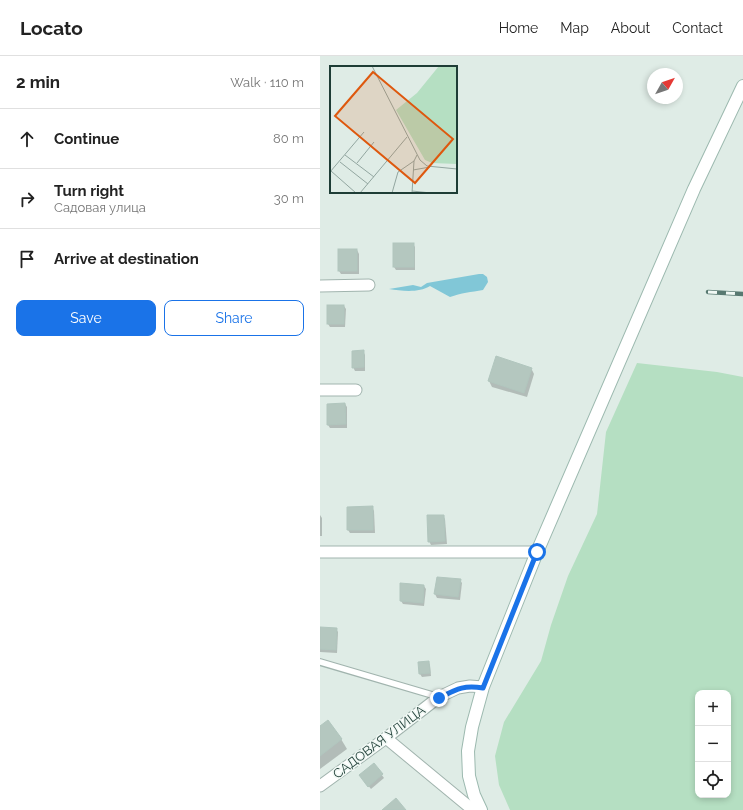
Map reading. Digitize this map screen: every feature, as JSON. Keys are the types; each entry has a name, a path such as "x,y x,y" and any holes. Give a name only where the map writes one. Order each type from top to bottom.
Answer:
{"street":[{"path":"481,810 474,795 469,776 468,751 472,727 483,688 537,552 694,189 743,86"},
{"path":"320,286 369,285"},
{"path":"320,390 356,390"},
{"path":"320,552 537,552"},
{"name":"САДОВАЯ УЛИЦА","path":"320,786 439,698 458,688 470,686 483,688"},
{"path":"386,738 473,810"}],"lane":[{"path":"320,662 439,698"}],"green space":[{"path":"637,363 717,372 743,377 743,810 510,810 499,785 495,756 504,722 541,661 551,625 568,576 597,514 606,432"}],"water":[{"path":"483,274 487,277 488,282 483,290 450,297 430,286 416,291 389,289 413,285 421,287 427,283"}],"building":[{"path":"393,243 414,243 414,267 393,267"},
{"path":"338,249 357,249 357,271 338,271"},
{"path":"327,305 344,305 344,324 327,324"},
{"path":"364,350 364,367 352,368 352,351"},
{"path":"496,356 532,368 524,393 488,381"},
{"path":"345,403 346,424 327,425 327,404"},
{"path":"373,506 373,530 347,530 347,507"},
{"path":"427,515 444,515 445,541 428,542"},
{"path":"437,577 461,579 458,597 434,594"},
{"path":"400,583 424,585 423,603 400,601"},
{"path":"320,627 337,628 336,650 320,649"},
{"path":"429,661 430,673 419,674 418,662"},
{"path":"328,720 342,739 320,756 320,726"},
{"path":"374,763 383,774 368,787 359,775"},
{"path":"396,798 406,810 382,810"}],"railway":[{"path":"708,292 743,294"}],"route":[{"path":"439,698 458,688 470,686 483,688 537,552"}]}
